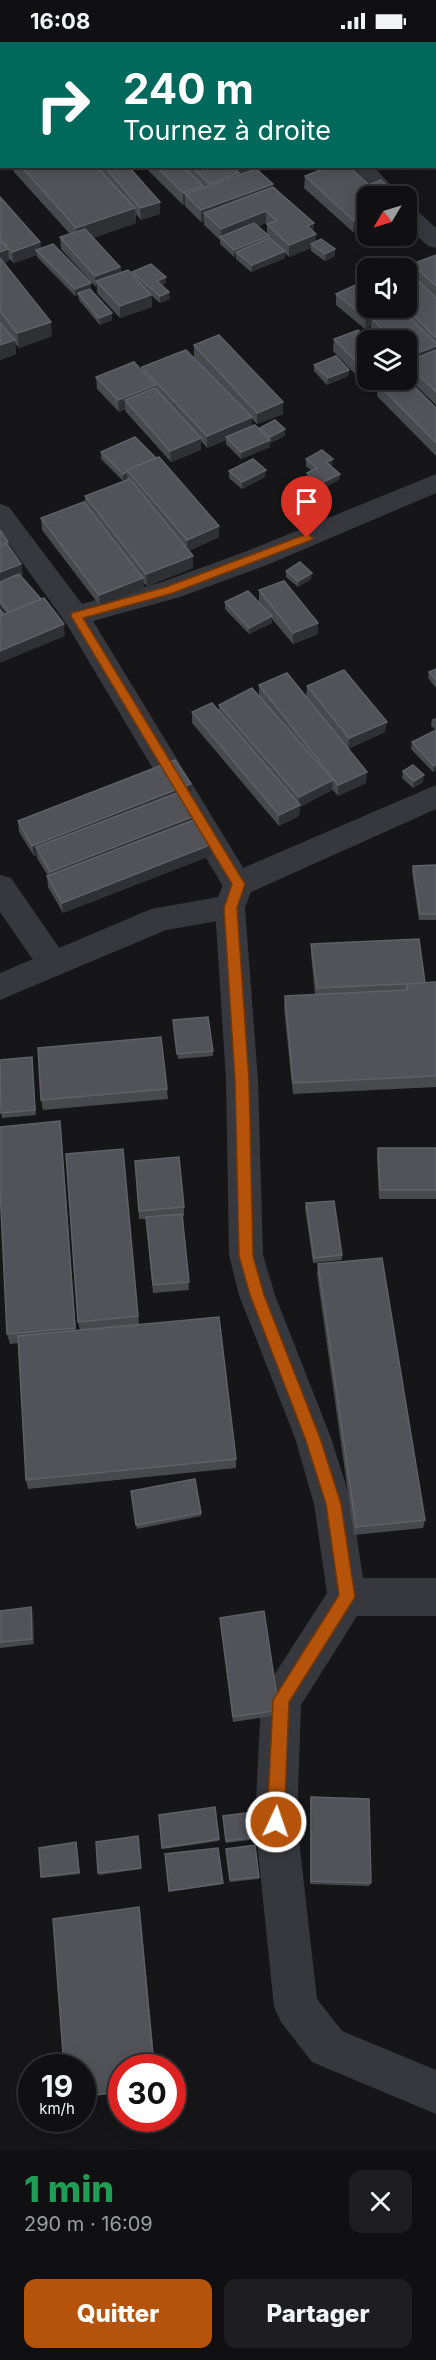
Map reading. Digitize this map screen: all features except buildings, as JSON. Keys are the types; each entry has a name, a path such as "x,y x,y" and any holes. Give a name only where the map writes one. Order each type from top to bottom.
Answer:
{"street":[{"path":"362,168 380,186"},
{"path":"419,219 436,241"},
{"path":"76,616 170,590 257,558 436,483"},
{"path":"0,513 76,616 234,896 242,1080 246,1256 257,1295 313,1438 333,1504 347,1597 281,1700 276,1822 296,2007 327,2047 436,2092"},
{"path":"0,987 162,918 234,896 436,796"},
{"path":"0,887 54,964"},
{"path":"347,1597 436,1597"}],"route":[{"path":"276,1822 281,1700 347,1597 333,1504 313,1438 257,1295 246,1256 242,1080 230,908 238,884 76,616 170,590 307,538"}]}
